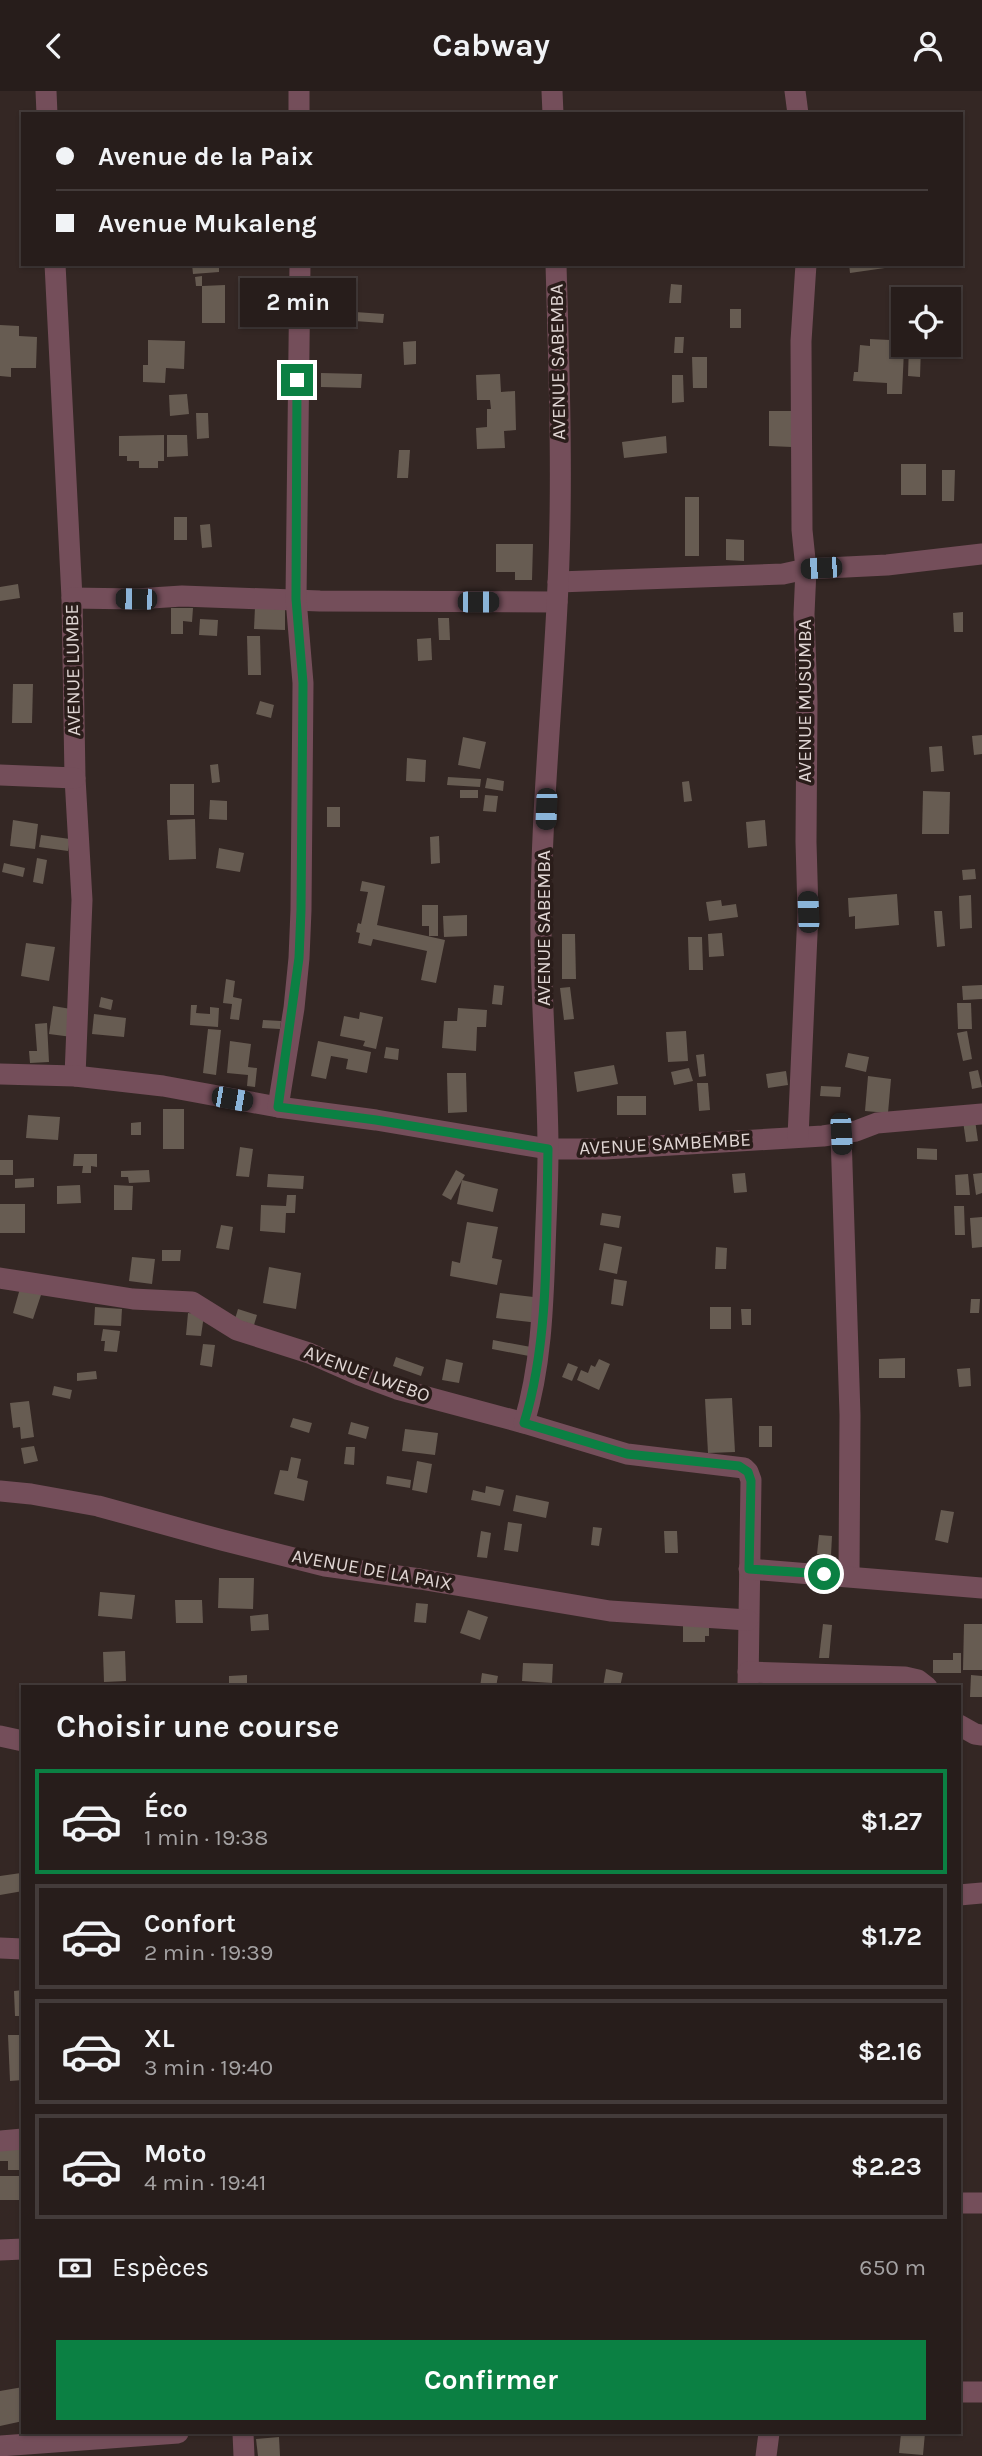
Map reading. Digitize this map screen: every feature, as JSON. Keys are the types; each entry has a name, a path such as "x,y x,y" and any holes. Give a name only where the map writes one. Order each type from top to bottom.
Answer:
{"street":[{"path":"46,91 47,112"},
{"path":"299,91 299,112"},
{"path":"552,91 553,112"},
{"path":"795,91 798,112"},
{"name":"AVENUE LUMBE","path":"55,266 72,598 75,778 82,900 75,1076"},
{"path":"278,1107 299,958 301,910 303,683 296,599 299,266"},
{"name":"AVENUE SABEMBA","path":"524,1423 535,1379 540,1333 548,1149 541,933 558,592 556,266"},
{"name":"AVENUE MUSUMBA","path":"798,1137 808,912 806,569 802,530 801,341 806,266"},
{"path":"72,598 136,599 182,596 296,599 558,592 783,574 806,569 887,565 982,554"},
{"path":"0,775 75,778"},
{"name":"AVENUE SAMBEMBE","path":"0,1074 75,1076 163,1086 278,1107 376,1120 548,1149 605,1149 841,1134 877,1123 982,1114"},
{"path":"841,1134 850,1442 849,1576"},
{"name":"AVENUE LWEBO","path":"0,1278 133,1299 192,1302 237,1330 310,1353 359,1375 397,1388 627,1454 739,1466 748,1472 751,1481 749,1569"},
{"name":"AVENUE DE LA PAIX","path":"0,1491 98,1506 222,1541 325,1566 610,1611 748,1620"},
{"path":"924,1685 918,1680 905,1677 748,1679 749,1569 982,1588"},
{"path":"961,1726 982,1735"},
{"path":"0,1736 21,1741"},
{"path":"961,1895 982,1893"},
{"path":"0,1948 21,1949"},
{"path":"0,2141 21,2139"},
{"path":"961,2203 982,2203"},
{"path":"0,2250 21,2249"},
{"path":"961,2392 982,2392"},
{"path":"0,2445 163,2434"},
{"path":"243,2434 244,2456"},
{"path":"766,2456 769,2434"}],"building":[{"path":"192,266 219,266 219,272 193,274"},
{"path":"849,266 892,267 850,273"},
{"path":"202,276 202,286 196,286 195,277"},
{"path":"671,284 682,285 681,303 669,303"},
{"path":"225,285 225,323 202,323 202,286"},
{"path":"730,309 741,309 741,328 730,328"},
{"path":"340,311 384,314 383,323 340,320"},
{"path":"0,325 19,326 19,336 37,337 36,368 11,368 11,377 0,376"},
{"path":"675,337 684,337 683,353 674,353"},
{"path":"870,339 890,340 891,357 904,357 902,394 887,394 887,383 853,381 854,372 858,372 860,345 870,346"},
{"path":"148,340 185,341 184,369 166,368 165,383 143,382 143,365 148,365"},
{"path":"416,341 416,364 404,365 403,342"},
{"path":"692,357 707,357 707,388 693,388"},
{"path":"909,357 921,357 920,377 908,376"},
{"path":"321,373 362,374 361,388 321,387"},
{"path":"500,374 501,392 515,391 516,430 504,431 505,448 477,449 476,428 487,427 487,409 491,409 490,400 477,400 476,375"},
{"path":"672,375 683,375 684,402 672,403"},
{"path":"187,394 189,414 170,416 169,395"},
{"path":"769,411 792,411 792,447 769,446"},
{"path":"196,413 208,413 209,438 197,439"},
{"path":"164,435 164,461 158,461 158,468 139,468 139,461 127,461 127,456 119,456 119,436"},
{"path":"167,435 187,435 188,456 167,457"},
{"path":"666,436 667,453 624,458 622,442"},
{"path":"399,450 410,450 408,478 397,478"},
{"path":"901,464 926,464 926,495 901,495"},
{"path":"942,470 955,470 954,501 942,501"},
{"path":"685,497 699,497 699,556 685,556"},
{"path":"174,517 187,517 187,540 174,540"},
{"path":"210,524 212,547 202,548 200,525"},
{"path":"726,539 744,540 744,561 726,560"},
{"path":"496,544 533,544 532,580 515,580 515,572 496,572"},
{"path":"18,584 20,598 0,601 0,587"},
{"path":"255,607 285,607 285,630 254,629"},
{"path":"171,608 193,608 192,622 183,621 183,634 171,634"},
{"path":"963,612 963,632 954,632 953,613"},
{"path":"438,618 449,618 450,640 439,640"},
{"path":"200,619 218,620 217,636 199,635"},
{"path":"247,636 260,636 261,675 248,675"},
{"path":"431,638 432,660 418,661 417,639"},
{"path":"13,684 33,684 32,723 12,723"},
{"path":"260,701 274,705 271,718 256,714"},
{"path":"982,735 982,754 974,755 972,736"},
{"path":"463,737 486,742 480,769 458,765"},
{"path":"942,746 944,771 931,772 929,747"},
{"path":"407,758 426,760 425,782 406,781"},
{"path":"218,764 220,782 212,783 210,765"},
{"path":"448,777 481,779 480,787 447,785"},
{"path":"487,778 504,781 503,791 485,788"},
{"path":"689,781 692,801 684,802 682,782"},
{"path":"170,784 194,784 194,815 170,815"},
{"path":"460,790 478,790 478,798 460,798"},
{"path":"923,791 950,792 949,834 922,834"},
{"path":"485,795 498,796 496,812 483,811"},
{"path":"210,800 227,801 227,820 209,819"},
{"path":"327,807 340,807 340,827 327,827"},
{"path":"195,819 196,859 169,860 167,820"},
{"path":"13,820 38,824 35,849 10,846"},
{"path":"765,820 767,846 748,848 746,822"},
{"path":"41,835 70,839 68,851 39,847"},
{"path":"439,836 440,863 431,864 430,837"},
{"path":"219,848 244,853 240,872 216,868"},
{"path":"37,858 47,860 43,884 33,882"},
{"path":"4,863 25,868 23,877 2,872"},
{"path":"975,869 976,879 963,880 962,870"},
{"path":"362,881 385,886 377,925 445,940 436,983 421,980 427,951 373,939 371,946 358,943 360,933 356,932 358,923 361,924 368,892 360,891"},
{"path":"897,894 899,925 855,929 855,916 849,917 848,898"},
{"path":"971,895 972,928 960,929 959,896"},
{"path":"721,900 722,906 736,904 738,917 709,921 706,902"},
{"path":"422,905 438,905 438,936 429,936 429,926 422,926"},
{"path":"934,911 942,911 945,946 937,947"},
{"path":"467,915 467,936 444,937 443,916"},
{"path":"722,933 724,956 709,957 708,934"},
{"path":"562,934 575,934 576,979 562,979"},
{"path":"688,937 702,937 703,970 689,970"},
{"path":"26,943 55,947 49,981 21,976"},
{"path":"226,979 235,981 233,997 242,999 239,1020 230,1019 232,1004 223,1003"},
{"path":"494,985 504,986 502,1005 492,1004"},
{"path":"982,985 982,999 963,1000 962,986"},
{"path":"570,987 574,1019 564,1020 560,988"},
{"path":"101,997 113,1000 111,1010 99,1007"},
{"path":"957,1003 971,1003 972,1029 958,1029"},
{"path":"191,1005 197,1005 196,1013 210,1014 210,1007 219,1008 218,1027 190,1025"},
{"path":"53,1006 77,1010 72,1037 49,1034"},
{"path":"458,1008 487,1010 486,1027 477,1027 476,1051 442,1048 444,1021 457,1021"},
{"path":"360,1012 383,1017 376,1049 363,1046 365,1041 340,1036 344,1016 359,1019"},
{"path":"94,1014 126,1018 124,1037 92,1034"},
{"path":"263,1020 281,1021 280,1029 262,1028"},
{"path":"47,1023 49,1062 30,1063 29,1051 37,1051 35,1024"},
{"path":"208,1029 221,1030 216,1075 203,1073"},
{"path":"686,1031 688,1061 668,1062 666,1032"},
{"path":"967,1031 972,1059 963,1061 957,1033"},
{"path":"230,1041 251,1044 248,1067 257,1068 255,1087 247,1086 248,1075 227,1073"},
{"path":"318,1041 371,1052 367,1073 346,1069 348,1059 331,1056 326,1079 311,1076"},
{"path":"386,1047 399,1049 398,1060 384,1058"},
{"path":"848,1053 869,1057 866,1072 845,1067"},
{"path":"704,1054 706,1076 699,1077 696,1055"},
{"path":"614,1065 618,1084 577,1092 574,1072"},
{"path":"689,1068 693,1081 674,1085 671,1072"},
{"path":"978,1070 982,1087 972,1089 969,1072"},
{"path":"786,1071 788,1085 768,1088 766,1074"},
{"path":"447,1073 466,1073 467,1112 448,1113"},
{"path":"868,1076 891,1079 888,1113 865,1111"},
{"path":"697,1083 708,1083 710,1110 699,1111"},
{"path":"821,1086 841,1087 840,1097 820,1096"},
{"path":"617,1096 646,1096 646,1115 617,1115"},
{"path":"163,1109 184,1109 184,1149 163,1149"},
{"path":"28,1115 60,1117 58,1140 26,1138"},
{"path":"975,1120 978,1141 966,1142 963,1121"},
{"path":"141,1122 141,1135 131,1135 131,1123"},
{"path":"240,1147 253,1149 249,1177 236,1176"},
{"path":"917,1148 937,1149 937,1160 917,1159"},
{"path":"74,1154 97,1154 97,1167 91,1166 91,1173 82,1173 83,1166 73,1166"},
{"path":"0,1160 13,1160 13,1175 0,1175"},
{"path":"149,1170 150,1182 129,1183 128,1177 121,1177 121,1171"},
{"path":"456,1170 465,1175 451,1200 442,1195"},
{"path":"745,1173 747,1192 734,1193 732,1174"},
{"path":"982,1173 982,1193 976,1195 973,1174"},
{"path":"268,1174 304,1176 303,1189 267,1187"},
{"path":"968,1174 970,1195 956,1195 955,1175"},
{"path":"34,1178 34,1187 15,1188 15,1179"},
{"path":"462,1180 498,1189 493,1212 457,1204"},
{"path":"80,1185 81,1203 57,1204 57,1186"},
{"path":"114,1185 133,1186 132,1210 114,1210"},
{"path":"287,1195 296,1195 295,1213 286,1213 285,1233 260,1231 261,1205 286,1206"},
{"path":"0,1204 25,1204 25,1233 0,1233"},
{"path":"954,1206 964,1206 965,1235 955,1235"},
{"path":"602,1213 621,1216 619,1228 600,1225"},
{"path":"982,1217 982,1247 972,1248 970,1218"},
{"path":"467,1222 498,1227 492,1258 502,1260 497,1285 450,1276 452,1261 460,1263"},
{"path":"221,1225 233,1227 229,1250 216,1248"},
{"path":"604,1243 622,1247 617,1274 599,1270"},
{"path":"716,1247 727,1248 726,1269 715,1269"},
{"path":"162,1250 181,1250 180,1261 162,1261"},
{"path":"132,1257 155,1259 152,1284 129,1281"},
{"path":"269,1267 301,1273 296,1309 263,1303"},
{"path":"614,1279 627,1281 623,1306 611,1304"},
{"path":"21,1285 42,1292 33,1319 13,1313"},
{"path":"500,1293 542,1298 539,1323 496,1318"},
{"path":"971,1299 980,1299 979,1313 970,1313"},
{"path":"95,1307 122,1309 121,1326 94,1325"},
{"path":"710,1307 731,1307 731,1329 710,1329"},
{"path":"238,1309 257,1315 254,1325 235,1319"},
{"path":"741,1309 751,1309 751,1325 742,1325"},
{"path":"188,1313 204,1315 201,1336 186,1335"},
{"path":"103,1329 120,1331 117,1352 104,1351 105,1341 101,1341"},
{"path":"493,1340 531,1347 529,1356 492,1349"},
{"path":"203,1344 215,1345 212,1367 200,1365"},
{"path":"396,1357 424,1367 421,1376 393,1366"},
{"path":"905,1358 905,1378 879,1378 879,1359"},
{"path":"446,1359 463,1363 459,1383 442,1380"},
{"path":"599,1359 610,1364 599,1390 577,1380 581,1370 588,1373 591,1365 595,1367"},
{"path":"568,1363 578,1367 572,1381 562,1377"},
{"path":"970,1368 971,1386 959,1387 957,1369"},
{"path":"96,1371 97,1379 77,1381 77,1373"},
{"path":"54,1386 72,1390 70,1399 52,1395"},
{"path":"732,1398 735,1452 708,1453 705,1399"},
{"path":"29,1401 34,1437 21,1439 20,1427 13,1428 10,1403"},
{"path":"293,1418 312,1423 309,1433 290,1427"},
{"path":"351,1422 369,1427 366,1439 348,1434"},
{"path":"759,1426 772,1426 772,1447 759,1447"},
{"path":"405,1429 438,1433 435,1455 402,1451"},
{"path":"34,1446 38,1461 24,1464 21,1448"},
{"path":"346,1447 355,1447 354,1465 344,1464"},
{"path":"291,1457 301,1459 297,1478 308,1481 304,1501 274,1494 280,1470 288,1471"},
{"path":"417,1461 432,1464 427,1493 412,1490"},
{"path":"387,1476 411,1480 410,1488 386,1484"},
{"path":"486,1486 504,1490 500,1506 471,1500 473,1490 485,1493"},
{"path":"516,1495 549,1502 546,1518 513,1511"},
{"path":"941,1510 954,1512 948,1543 935,1540"},
{"path":"508,1522 522,1524 518,1552 504,1550"},
{"path":"593,1527 602,1528 599,1546 591,1545"},
{"path":"481,1531 491,1533 487,1558 477,1557"},
{"path":"664,1531 677,1531 678,1553 665,1553"},
{"path":"819,1535 832,1536 831,1555 817,1554"},
{"path":"219,1578 254,1578 253,1609 218,1608"},
{"path":"100,1592 135,1595 132,1619 98,1616"},
{"path":"175,1600 202,1600 203,1623 176,1623"},
{"path":"416,1603 428,1604 426,1623 414,1622"},
{"path":"468,1610 488,1617 480,1640 460,1633"},
{"path":"268,1614 269,1630 251,1631 250,1616"},
{"path":"683,1623 709,1624 709,1636 705,1636 705,1642 683,1642"},
{"path":"823,1624 832,1625 829,1658 819,1658"},
{"path":"964,1624 982,1624 982,1670 963,1670"},
{"path":"125,1651 126,1681 104,1682 103,1652"},
{"path":"953,1653 961,1653 961,1673 933,1673 933,1660 953,1660"},
{"path":"523,1663 553,1664 552,1683 522,1681"},
{"path":"606,1669 623,1673 620,1685 603,1685"},
{"path":"482,1673 498,1676 496,1685 480,1685"},
{"path":"247,1675 247,1685 229,1685 229,1676"},
{"path":"971,1675 982,1676 982,1697 970,1697"},
{"path":"21,1873 21,1891 0,1895 0,1876"},
{"path":"21,1990 21,2016 15,2016 14,1991"},
{"path":"8,2035 21,2035 21,2080 10,2081"},
{"path":"0,2149 20,2149 20,2170 8,2170 8,2161 0,2161"},
{"path":"0,2176 21,2176 21,2200 0,2200"},
{"path":"21,2387 21,2421 0,2426 0,2391"},
{"path":"901,2434 925,2434 923,2455 899,2453"},
{"path":"279,2437 280,2456 258,2456 256,2439"}],"route":[{"path":"297,380 296,599 303,683 301,910 299,958 278,1107 480,1136 548,1149 541,1323 535,1379 524,1423 627,1454 744,1468 751,1481 749,1569 824,1574"}]}
